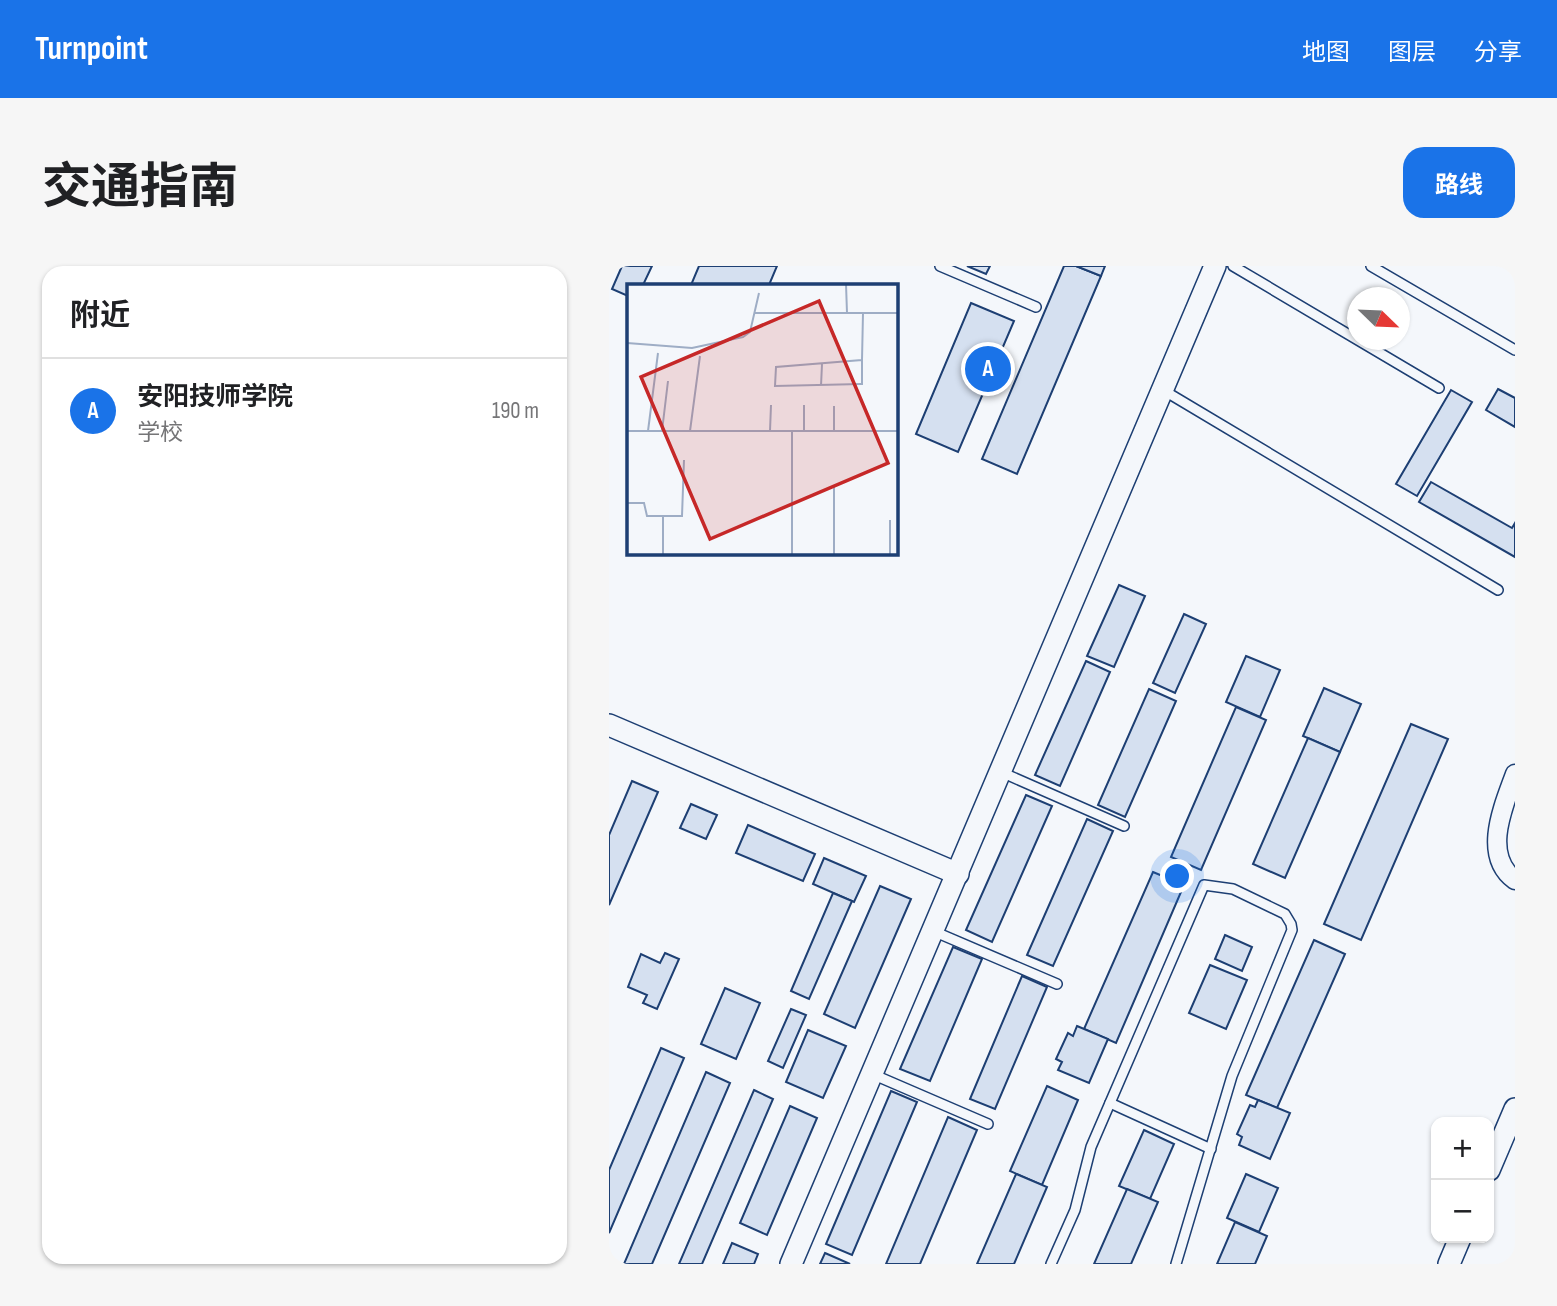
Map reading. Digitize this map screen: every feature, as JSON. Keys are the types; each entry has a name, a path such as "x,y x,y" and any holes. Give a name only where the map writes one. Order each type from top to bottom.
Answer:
{"street":[{"path":"791,1264 1215,266"},
{"path":"609,725 958,874"},
{"path":"1515,774 1497,832 1503,866 1515,880"},
{"path":"1494,1158 1515,1108"},
{"path":"1449,1264 1458,1243"}],"lane":[{"path":"940,266 1036,307"},
{"path":"1233,266 1439,388"},
{"path":"1371,266 1515,350"},
{"path":"1163,390 1498,590"},
{"path":"1001,772 1124,826"},
{"path":"1051,1264 1075,1210 1085,1166 1110,1103 1204,885 1233,889 1285,914 1292,930 1232,1076 1176,1264"},
{"path":"933,932 1057,984"},
{"path":"872,1074 988,1124"},
{"path":"1110,1103 1212,1149"}],"building":[{"path":"622,266 652,266 643,284 627,284 627,296 612,289"},
{"path":"699,266 777,266 769,284 691,284"},
{"path":"967,266 990,266 986,274"},
{"path":"1064,266 1076,266 1101,276 1017,474 982,459"},
{"path":"1076,266 1105,266 1101,276"},
{"path":"971,303 1014,321 958,452 916,434"},
{"path":"1498,389 1515,398 1515,427 1486,410"},
{"path":"1451,390 1472,402 1417,496 1396,484"},
{"path":"1431,482 1512,528 1515,523 1515,557 1419,502"},
{"path":"1119,585 1145,596 1114,667 1087,656"},
{"path":"1184,614 1206,624 1175,693 1153,683"},
{"path":"1246,656 1280,670 1260,717 1226,702"},
{"path":"1086,661 1110,672 1060,786 1035,775"},
{"path":"1324,688 1361,704 1340,752 1303,736"},
{"path":"1149,689 1176,701 1125,817 1098,805"},
{"path":"1236,707 1266,720 1201,870 1171,857"},
{"path":"1411,724 1448,739 1361,940 1324,924"},
{"path":"1308,738 1340,752 1285,878 1253,864"},
{"path":"632,781 658,792 609,905 609,835"},
{"path":"1026,795 1052,806 992,942 966,930"},
{"path":"691,804 717,815 706,839 680,828"},
{"path":"1087,819 1113,831 1053,966 1027,955"},
{"path":"748,825 815,854 803,881 736,853"},
{"path":"824,858 866,876 854,902 813,884"},
{"path":"1153,872 1184,885 1116,1043 1084,1029"},
{"path":"880,886 911,899 855,1028 824,1014"},
{"path":"833,893 852,901 809,999 791,991"},
{"path":"1225,935 1252,947 1242,971 1215,959"},
{"path":"1314,940 1345,954 1277,1108 1246,1095"},
{"path":"953,947 982,959 930,1081 900,1069"},
{"path":"665,953 679,959 657,1009 643,1003 647,995 628,987 641,954 660,963"},
{"path":"1210,965 1247,980 1226,1029 1189,1013"},
{"path":"1022,976 1047,987 995,1109 970,1099"},
{"path":"725,988 760,1003 736,1059 701,1044"},
{"path":"791,1009 806,1015 783,1068 768,1061"},
{"path":"1077,1026 1108,1039 1089,1083 1058,1070 1062,1062 1056,1059 1068,1033 1073,1036"},
{"path":"808,1030 846,1046 823,1098 786,1082"},
{"path":"661,1048 684,1058 609,1233 609,1170"},
{"path":"706,1072 730,1083 652,1264 624,1264"},
{"path":"1047,1086 1078,1100 1042,1185 1010,1171"},
{"path":"754,1090 773,1099 702,1264 679,1264"},
{"path":"891,1091 917,1102 852,1255 826,1244"},
{"path":"1258,1100 1290,1113 1270,1159 1239,1145 1242,1137 1237,1134 1250,1105 1255,1107"},
{"path":"790,1106 817,1118 767,1235 740,1223"},
{"path":"948,1117 977,1130 920,1264 886,1264"},
{"path":"1144,1130 1174,1144 1150,1199 1119,1186"},
{"path":"1016,1174 1047,1187 1014,1264 977,1264"},
{"path":"1246,1174 1278,1188 1259,1232 1227,1218"},
{"path":"1127,1189 1158,1202 1131,1264 1094,1264"},
{"path":"1235,1222 1267,1236 1255,1264 1217,1264"},
{"path":"732,1243 758,1254 754,1264 723,1264"},
{"path":"825,1253 850,1264 820,1264"}],"place":[{"name":"安阳技师学院","path":"988,369"}]}
